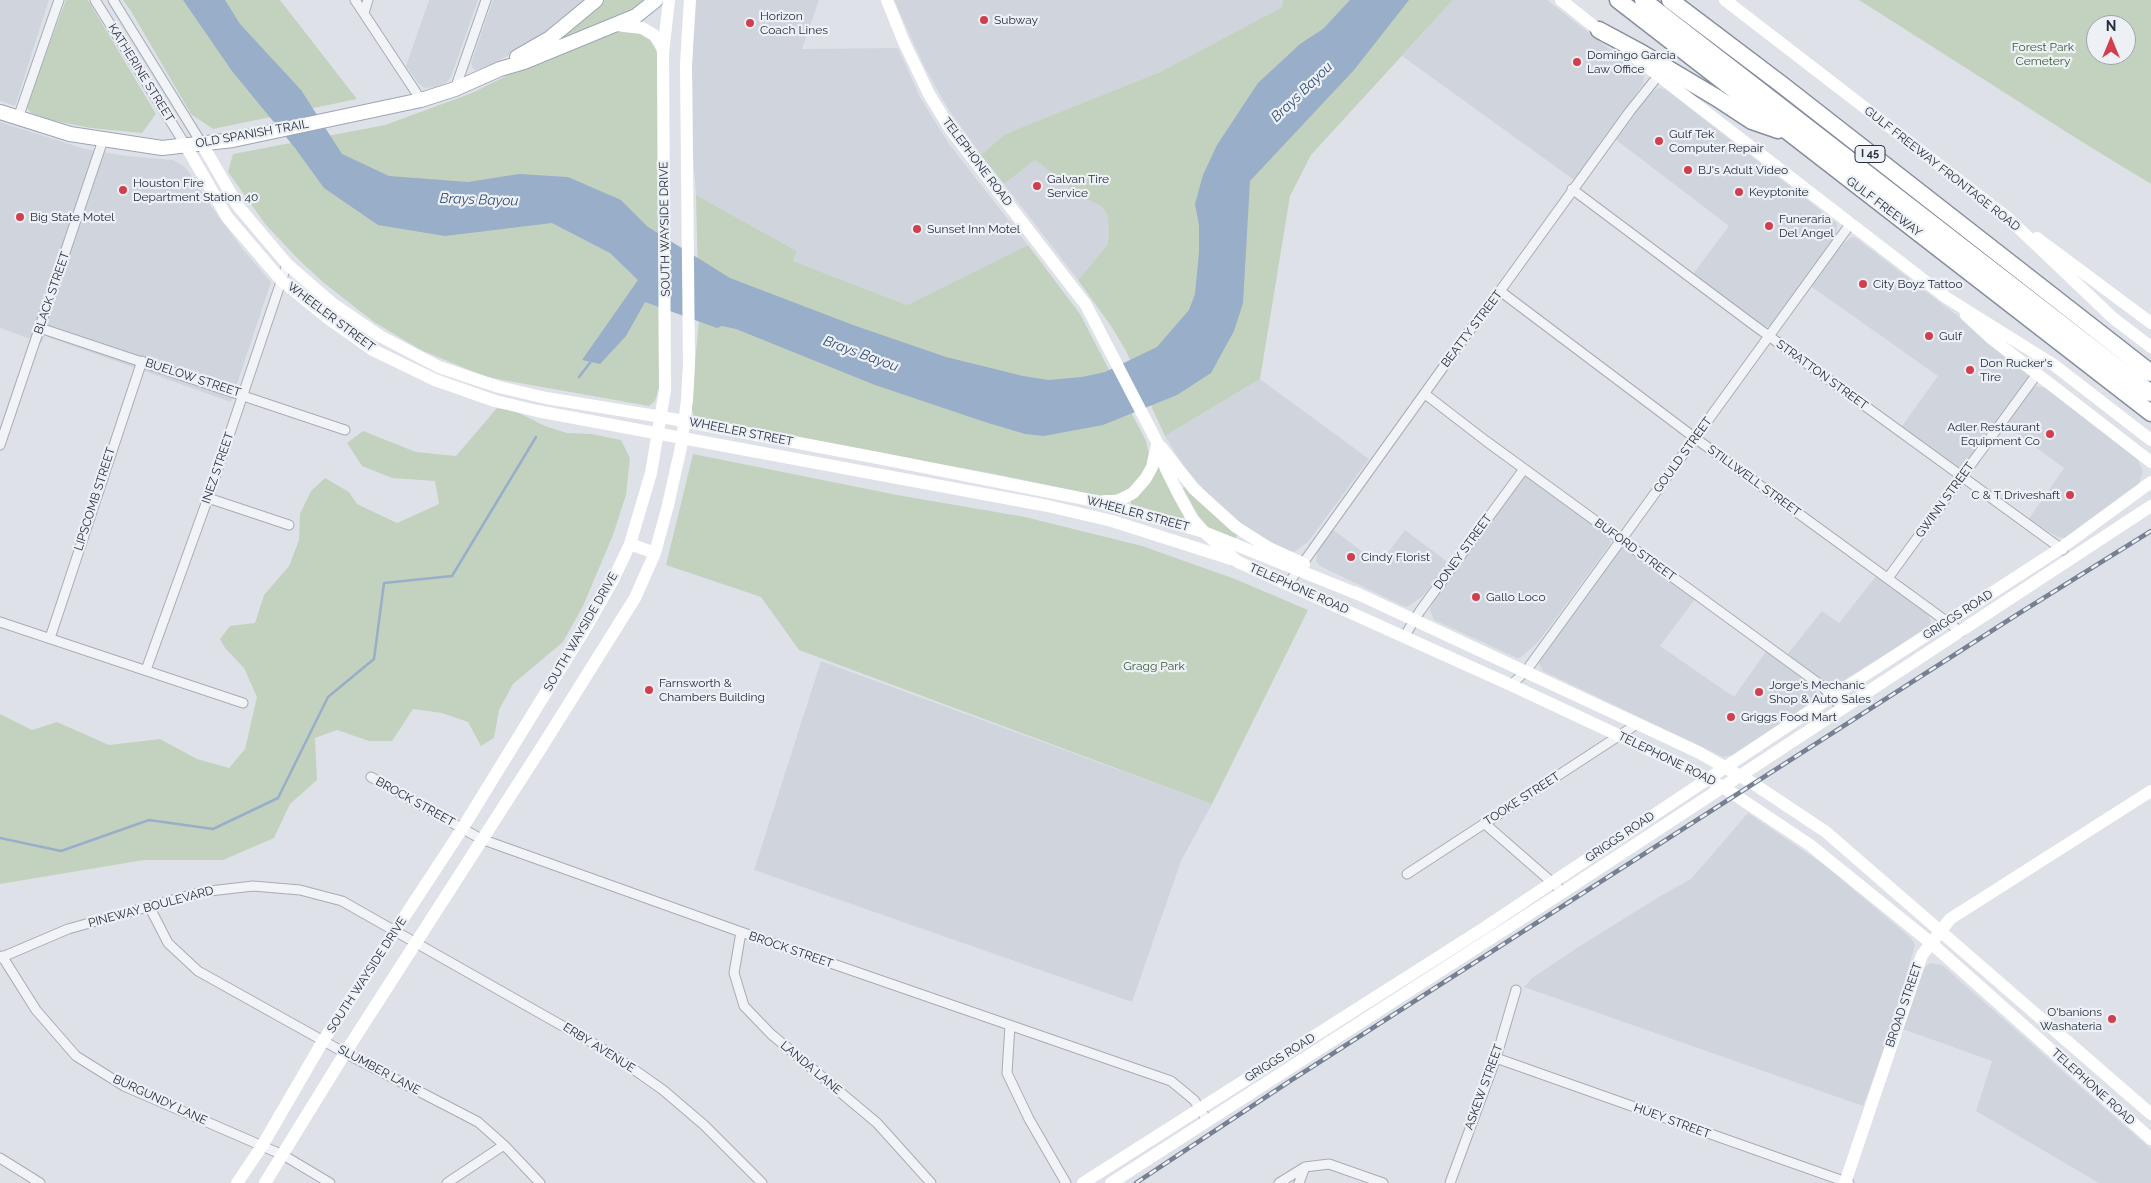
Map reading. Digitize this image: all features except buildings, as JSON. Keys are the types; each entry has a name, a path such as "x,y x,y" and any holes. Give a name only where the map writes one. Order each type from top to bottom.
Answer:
{"highway":[{"name":"GULF FREEWAY","path":"1618,0 1789,134 2059,322 2144,365 2151,373"},
{"name":"GULF FREEWAY","path":"1643,0 2151,393"},
{"name":"GULF FREEWAY","path":"1670,0 2059,322 2151,413"},
{"path":"1599,30 1646,55 1717,98 1752,122 1789,134"}],"main road":[{"name":"OLD SPANISH TRAIL","path":"0,112 70,134 162,148 234,140 421,100 455,89 500,68 550,38 596,0"},
{"name":"OLD SPANISH TRAIL","path":"500,68 524,62 636,16 656,0"},
{"name":"SOUTH WAYSIDE DRIVE","path":"237,1183 262,1146 323,1041 462,828 588,624 613,580 630,544 651,473 662,417 666,357 663,53 669,0"},
{"name":"SOUTH WAYSIDE DRIVE","path":"265,1183 345,1053 635,598 655,553 683,438 689,364 689,203 686,64 690,0"},
{"name":"TELEPHONE ROAD","path":"887,0 929,94 951,130 1086,305 1158,442 1194,489 1236,527 1300,567 1526,671 1740,775 1826,832 1942,930 2151,1114"},
{"path":"1561,0 1948,298 1992,339 2151,462"},
{"name":"GULF FREEWAY FRONTAGE ROAD","path":"1725,0 2018,227 2113,318 2151,347"},
{"path":"613,25 642,28 654,35 662,46 663,53"},
{"name":"WHEELER STREET","path":"202,144 238,206 287,264 333,304 380,336 439,367 499,387 546,398 662,417 1096,501 1204,532 1300,567"},
{"name":"WHEELER STREET","path":"186,146 227,217 282,280 329,319 373,350 434,380 495,401 537,411 1058,508 1112,520 1238,562"},
{"path":"2018,227 2047,244 2151,323"},
{"path":"1948,298 2054,365 2151,440"},
{"path":"373,350 380,336"},
{"path":"495,401 499,387"},
{"path":"1096,501 1118,501 1132,494 1146,479 1152,466 1158,442"},
{"name":"TELEPHONE ROAD","path":"1158,442 1166,469 1194,520 1204,532 1238,562 1619,735 1723,787 1810,845 1931,944 2151,1139"},
{"name":"GRIGGS ROAD","path":"1083,1183 1385,992 1553,882 1831,697 2061,548 2151,482"},
{"name":"GRIGGS ROAD","path":"1111,1183 1562,892 2151,506"},
{"path":"630,544 655,553"},
{"name":"BROAD STREET","path":"1846,1182 1907,994 1922,955 1950,919 2151,791"}],"street":[{"path":"18,118 59,0"},
{"name":"KATHERINE STREET","path":"94,0 186,146"},
{"name":"KATHERINE STREET","path":"113,0 202,144"},
{"path":"355,0 421,100"},
{"path":"364,13 368,0"},
{"path":"455,89 486,0"},
{"name":"BEATTY STREET","path":"1288,584 1572,189 1658,76"},
{"name":"BLACK STREET","path":"0,445 103,140"},
{"name":"STRATTON STREET","path":"1572,189 1769,336 2074,558"},
{"name":"GOULD STREET","path":"1511,685 1526,671 1851,223"},
{"name":"INEZ STREET","path":"146,670 208,498 287,264"},
{"name":"STILLWELL STREET","path":"1500,291 1695,438 1961,632"},
{"name":"BUELOW STREET","path":"40,328 243,394 345,430"},
{"name":"LIPSCOMB STREET","path":"50,638 142,361"},
{"name":"GWINN STREET","path":"1888,578 2037,374"},
{"name":"BUFORD STREET","path":"1425,394 1524,469 1822,686 1842,708"},
{"name":"DONEY STREET","path":"1404,637 1415,619 1524,469"},
{"path":"208,498 290,525"},
{"path":"0,622 243,703"},
{"name":"TOOKE STREET","path":"1407,874 1637,724"},
{"name":"BROCK STREET","path":"371,778 481,840 1171,1081 1194,1100 1207,1120"},
{"path":"1484,823 1553,882 1562,892"},
{"name":"PINEWAY BOULEVARD","path":"1,957 68,929 149,906 201,892 253,886 300,890 342,901 416,941"},
{"name":"SLUMBER LANE","path":"149,906 168,944 198,971 345,1053 478,1122 504,1145 540,1183"},
{"name":"LANDA LANE","path":"740,932 734,973 744,1006 771,1034 877,1123 931,1183"},
{"name":"ERBY AVENUE","path":"416,941 612,1054 663,1090 704,1125 762,1183"},
{"name":"BURGUNDY LANE","path":"1,957 36,1010 76,1056 124,1086 283,1155 330,1183"},
{"name":"ASKEW STREET","path":"1450,1183 1496,1058 1516,990"},
{"path":"1010,1025 1007,1073 1029,1119 1066,1183"},
{"name":"HUEY STREET","path":"1496,1058 1846,1182"},
{"path":"447,1183 504,1145"},
{"path":"0,1158 40,1183"},
{"path":"1279,1183 1305,1167 1329,1164 1382,1183"},
{"path":"1300,1183 1305,1167"}],"shaded area":[{"path":"0,0 49,0 15,106 0,101"},
{"path":"429,0 478,0 451,77 447,82 436,87 424,88 406,66"},
{"path":"493,0 586,0 534,41 495,63 476,70 473,69 471,63"},
{"path":"695,0 819,0 802,49 898,48 920,97 949,144 1028,245 907,305 793,261 797,251 696,195 693,154 692,69"},
{"path":"894,0 1283,0 1282,7 1160,72 1004,135 981,155 947,107 925,68"},
{"path":"1453,0 1547,0 1644,76 1643,84 1574,180 1402,56"},
{"path":"1659,88 1665,89 1837,223 1836,236 1772,326 1764,327 1693,274 1729,226 1615,139 1652,92"},
{"path":"0,122 85,149 127,156 173,160 184,166 189,172 244,251 271,282 231,402 45,336 42,343 0,328"},
{"path":"1035,160 1082,197 1101,206 1107,214 1108,244 1078,280 1004,184"},
{"path":"1852,237 1856,238 1976,330 2029,374 1963,469 1959,469 1902,426 1938,376 1809,285 1836,249"},
{"path":"1260,379 1369,459 1308,542 1294,552 1286,550 1256,534 1222,510 1184,467 1165,436"},
{"path":"2036,386 2047,388 2138,459 2143,472 2138,486 2067,538 2058,537 2028,520 2064,468 2005,425 2031,389"},
{"path":"1527,476 1609,536 1611,543 1539,641 1520,658 1517,658 1434,620 1430,610 1435,594 1522,477"},
{"path":"1331,528 1379,564 1405,530 1449,563 1423,596 1407,607 1320,566 1316,561 1318,547"},
{"path":"1621,547 1624,547 1695,599 1660,646 1734,697 1767,650 1809,682 1817,693 1815,701 1732,755 1723,757 1543,671 1539,664 1542,655"},
{"path":"1877,575 1926,610 1931,621 1929,628 1836,685 1825,682 1786,656 1822,611 1839,623"},
{"path":"821,661 1212,804 1181,861 1132,1002 754,870"},
{"path":"1748,813 1823,864 1911,938 1915,945 1888,1038 1863,1106 1524,987 1532,978 1580,946 1691,879"},
{"path":"1930,963 1942,965 2151,1149 2151,1183 2099,1183 1976,1111 1992,1061 1900,1028 1918,979 1925,967"}],"green space":[{"path":"66,0 88,0 156,114 142,133 91,128 55,121 31,113 26,107"},
{"path":"123,0 280,0 357,99 213,129 191,114"},
{"path":"602,0 649,0 621,15 565,37 563,33"},
{"path":"1283,0 1453,0 1311,155 1290,196 1260,379 1165,436 1126,351 1111,326 1078,280 1108,244 1107,214 1101,206 1082,197 1035,160 1004,184 981,155 1004,135 1160,72 1282,7"},
{"name":"Forest Park Cemetery","path":"1859,0 2151,0 2151,184 2079,140"},
{"path":"619,28 635,29 649,37 657,52 659,387 655,401 649,406 486,377 421,350 374,322 324,283 266,225 228,172 233,154 385,125 472,93 538,60"},
{"path":"696,195 797,251 793,261 907,305 1028,245 1080,314 1146,441 1149,454 1147,467 1139,481 1127,490 1111,496 1090,494 995,474 777,435 694,417 691,405 699,320"},
{"path":"497,408 513,410 545,426 567,433 591,434 621,440 630,458 626,495 613,535 583,606 563,642 513,684 499,710 494,738 481,746 468,722 442,713 413,709 392,741 369,741 337,730 315,738 317,780 290,804 274,838 223,860 144,860 0,884 0,714 32,730 57,722 109,745 160,739 197,759 229,768 245,749 257,697 244,668 225,648 220,639 230,626 255,623 264,595 289,566 299,540 300,514 311,491 325,478 349,492 357,504 397,523 439,504 435,481 392,478 362,466 347,443 363,431 416,452 456,456"},
{"name":"Gragg Park","path":"693,454 897,495 1025,517 1142,546 1235,579 1308,610 1212,804 799,650 761,597 666,565"},
{"path":"1156,468 1161,468 1186,516 1182,519 1131,504 1131,499"},
{"path":"1186,486 1201,503 1238,535 1235,538 1209,528 1197,514 1183,488"}],"water":[{"name":"Brays Bayou","path":"183,0 225,0 240,24 301,90 342,154 389,176 468,182 519,174 568,177 621,200 648,227 730,278 853,325 946,357 1023,376 1048,380 1082,377 1105,372 1157,347 1189,310 1195,294 1199,252 1199,225 1195,204 1203,175 1217,145 1258,83 1300,44 1323,29 1350,0 1409,0 1354,70 1250,181 1243,303 1234,331 1211,373 1177,395 1103,425 1044,436 1025,434 985,422 875,385 736,329 722,326 717,328 645,302 626,336 600,364 582,360 638,280 610,253 552,223 445,236 378,225 324,188 295,148 232,71"}],"waterway":[{"path":"579,377 592,360"},
{"path":"0,838 61,851 149,820 213,829 278,798 328,697 374,659 384,583 452,576 536,437"}],"railway":[{"path":"1136,1183 1290,1081 2018,614 2151,531"}],"place":[{"name":"Subway","path":"984,20"},
{"name":"Horizon Coach Lines","path":"750,23"},
{"name":"Domingo Garcia Law Office","path":"1577,62"},
{"name":"Gulf Tek Computer Repair","path":"1659,141"},
{"name":"BJ's Adult Video","path":"1688,170"},
{"name":"Galvan Tire Service","path":"1037,186"},
{"name":"Houston Fire Department Station 40","path":"123,190"},
{"name":"Keyptonite","path":"1739,192"},
{"name":"Big State Motel","path":"20,217"},
{"name":"Funeraria Del Angel","path":"1769,226"},
{"name":"Sunset Inn Motel","path":"917,229"},
{"name":"City Boyz Tattoo","path":"1863,284"},
{"name":"Gulf","path":"1929,336"},
{"name":"Don Rucker's Tire","path":"1970,370"},
{"name":"Adler Restaurant Equipment Co","path":"2050,434"},
{"name":"C & T Driveshaft","path":"2070,495"},
{"name":"Cindy Florist","path":"1351,557"},
{"name":"Gallo Loco","path":"1476,597"},
{"name":"Farnsworth & Chambers Building","path":"649,690"},
{"name":"Jorge's Mechanic Shop & Auto Sales","path":"1759,692"},
{"name":"Griggs Food Mart","path":"1731,717"},
{"name":"O'banions Washateria","path":"2112,1019"}]}
